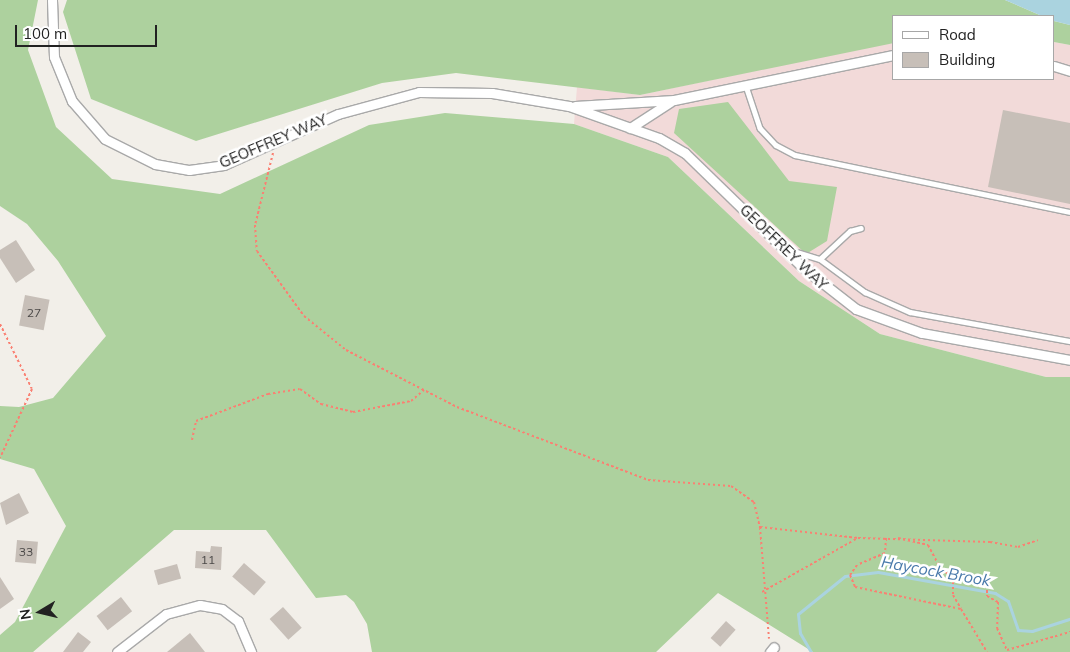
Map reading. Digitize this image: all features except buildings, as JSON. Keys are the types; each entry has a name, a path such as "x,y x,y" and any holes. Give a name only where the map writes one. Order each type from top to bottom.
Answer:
{"street":[{"name":"GEOFFREY WAY","path":"52,0 50,32 60,77 89,124 125,153 189,170 224,165 338,114 419,92 492,93 569,106 630,128 685,153 823,286 887,324 1070,360"},
{"name":"GEOFFREY WAY","path":"569,106 674,100 892,55"},
{"path":"1055,66 1070,71"},
{"name":"GEOFFREY WAY","path":"630,128 674,100"},
{"path":"117,652 166,614 200,605 222,609 238,621 251,652"}],"lane":[{"path":"746,84 760,128 776,145 795,155 1070,212"},
{"path":"820,259 850,231 861,228"},
{"path":"784,247 820,259 865,292 910,312 1070,341"}],"path":[{"path":"270,144 274,156 255,225 257,251 304,316 346,350 424,390 648,480 731,486 754,502 760,528 762,592 767,636 772,650"},
{"path":"0,324 32,389 0,458"},
{"path":"192,440 196,421 268,394 300,389 321,404 353,412 411,401 424,390"},
{"path":"760,528 858,538 886,537 1018,547 1038,540"},
{"path":"886,537 885,553 857,565 850,575 855,587 961,609"},
{"path":"762,592 858,538"},
{"path":"897,538 928,546 941,569 954,577 988,585 988,596 998,602 997,628 1006,651 1070,632"},
{"path":"954,577 953,595 987,652"}],"shaded area":[{"path":"1055,42 1070,45 1070,377 1046,377 880,334 799,281 668,157 574,124 577,87 640,95 892,43 892,80 1055,80"}],"green space":[{"path":"0,0 38,0 28,50 56,127 112,179 220,194 369,125 445,113 574,124 668,157 799,281 880,334 1046,377 1070,377 1070,652 813,652 718,593 656,652 372,652 367,624 354,602 346,595 316,598 266,530 174,530 33,652 0,652 0,635 15,622 66,526 34,469 0,459 0,406 19,407 53,398 106,336 58,261 27,224 0,206"},
{"path":"67,0 1005,0 1040,15 892,15 892,43 640,95 456,73 382,83 196,141 91,99 63,12"},
{"path":"1055,21 1070,25 1070,45 1055,42"},
{"path":"728,102 789,181 837,187 827,241 806,254 674,133 679,109"}],"water":[{"path":"1005,0 1070,0 1070,25 1055,21 1055,15 1040,15"}],"waterway":[{"name":"Haycock Brook","path":"811,652 800,633 798,614 845,576 878,572 995,593 1008,601 1018,630 1032,631 1070,619"}]}
